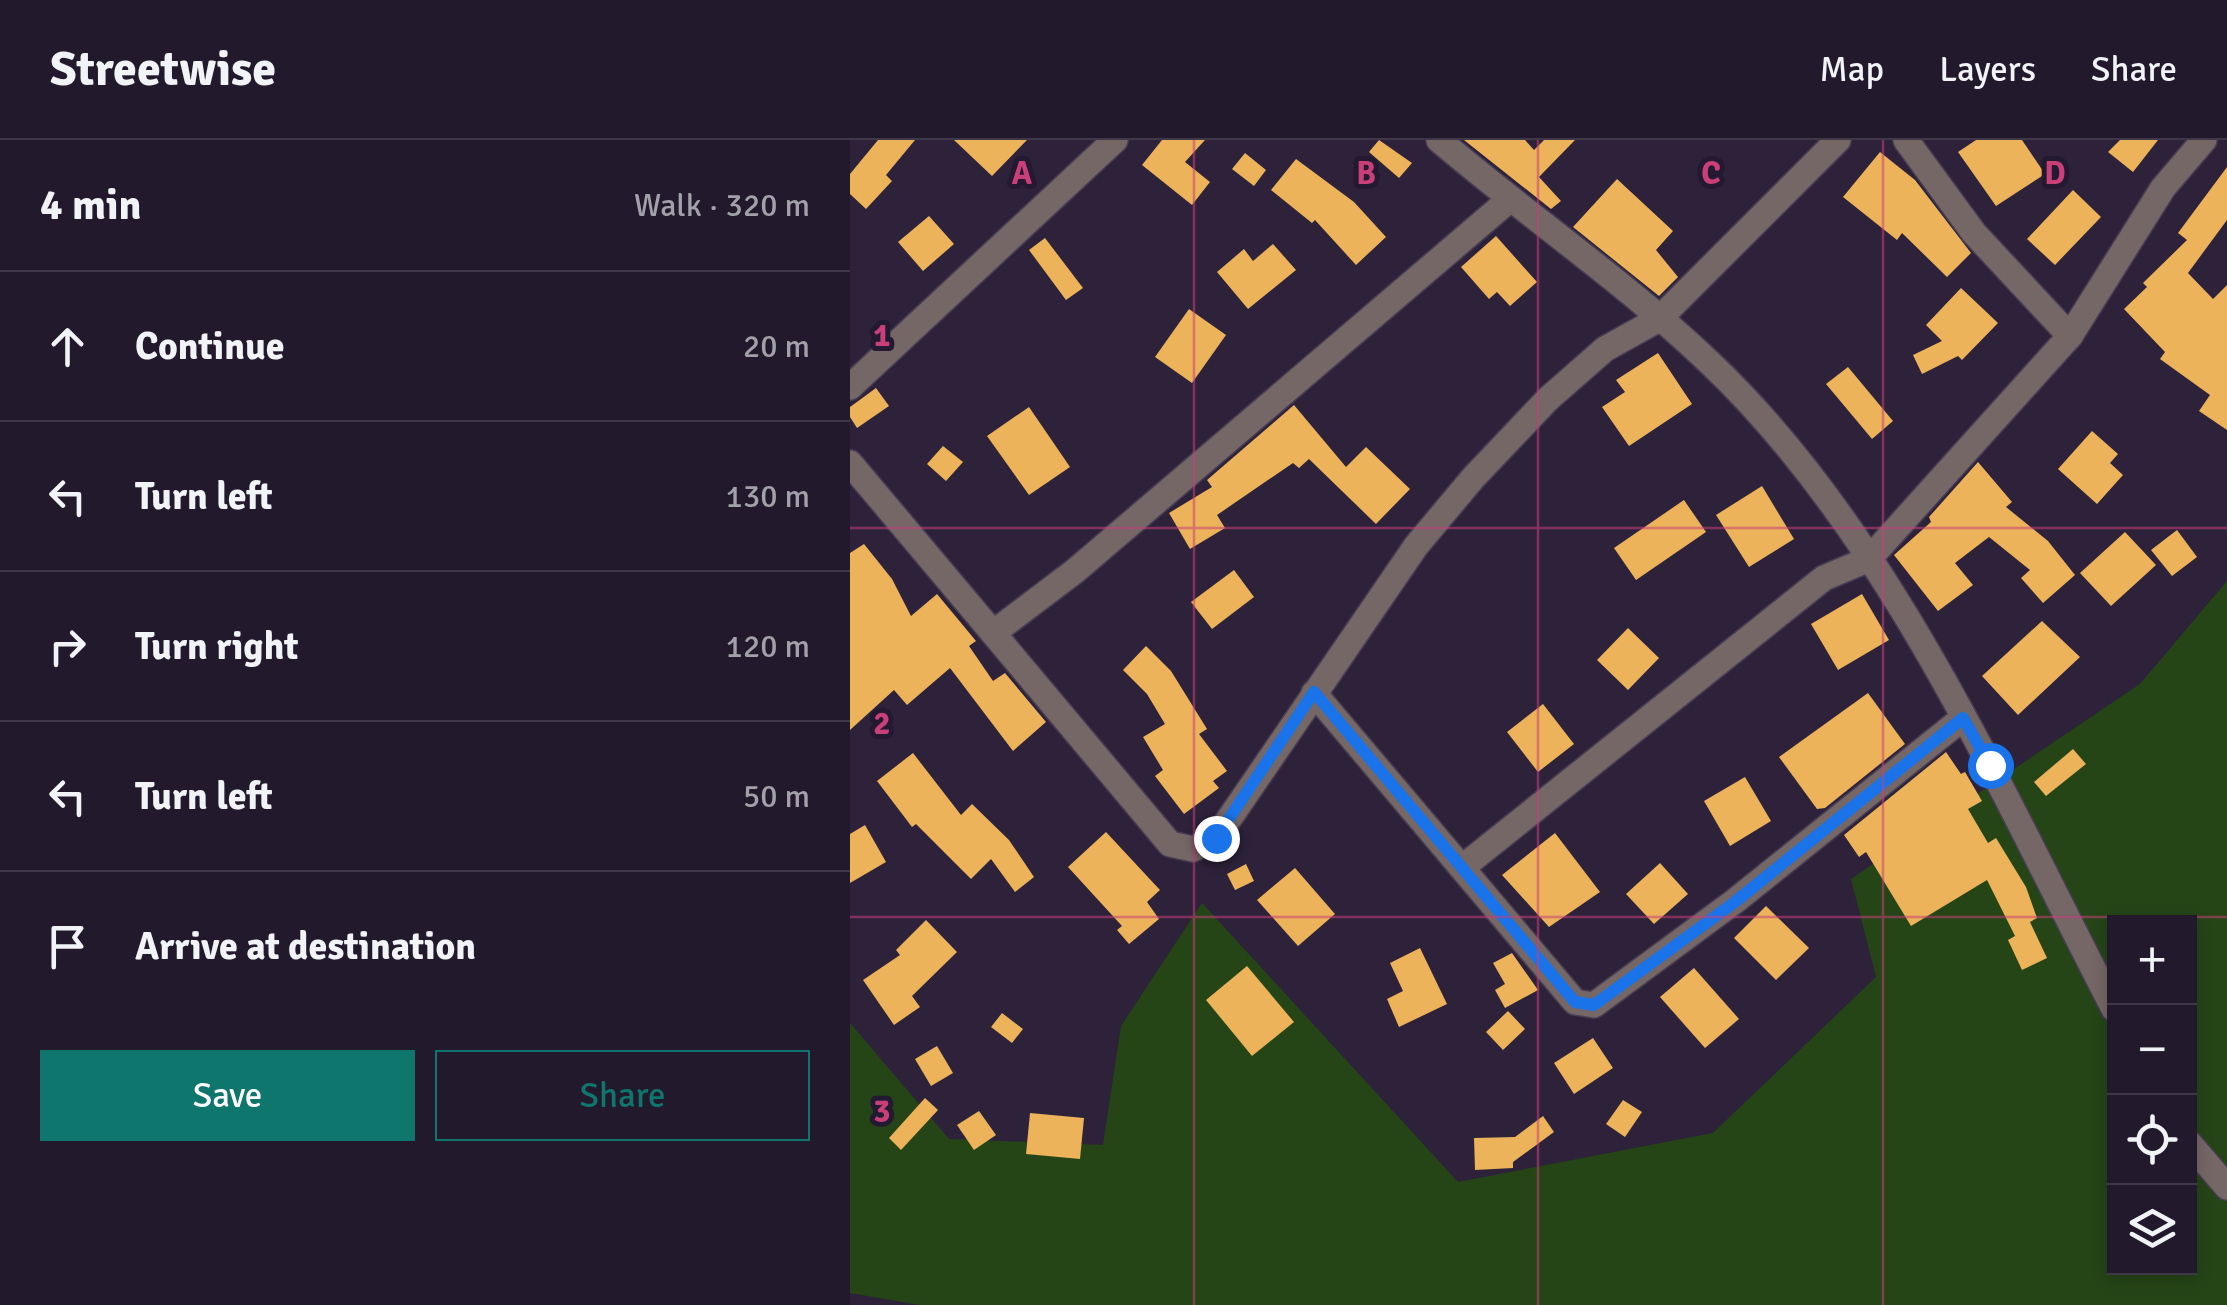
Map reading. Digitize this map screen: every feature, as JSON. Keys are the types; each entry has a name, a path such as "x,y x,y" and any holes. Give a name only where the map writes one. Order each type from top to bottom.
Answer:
{"street":[{"path":"850,387 1115,140"},
{"path":"1440,140 1710,362 1776,434 1869,559 1963,718 2112,1005"},
{"path":"850,463 1170,844 1193,849 1216,838 1416,546 1473,478 1548,399 1605,349 1660,319 1838,140"},
{"path":"1906,140 1974,233 2070,336"},
{"path":"1464,866 1824,578 1869,559 2070,336 2101,293 2162,188 2204,140"},
{"path":"994,634 1075,571 1509,200"},
{"path":"1314,692 1575,1002 1594,1005 1735,902 1963,718"},
{"path":"2197,1152 2227,1187"}],"green space":[{"path":"2227,581 2227,1305 920,1305 850,1293 850,1023 949,1139 1103,1145 1121,1026 1202,903 1458,1182 1713,1133 1876,977 1851,879 2140,684"}],"building":[{"path":"878,140 915,140 886,175 892,181 866,209 850,194 850,174"},
{"path":"954,140 1027,140 992,176"},
{"path":"1162,140 1205,140 1185,162 1210,182 1192,205 1142,165"},
{"path":"1379,140 1412,163 1399,178 1369,152"},
{"path":"1464,140 1525,140 1534,150 1544,140 1575,140 1539,177 1561,201 1551,209"},
{"path":"1976,140 2022,140 2045,174 1996,206 1958,152"},
{"path":"2120,140 2158,140 2133,172 2108,152"},
{"path":"1880,152 1915,180 1971,253 1947,277 1902,233 1897,240 1843,197"},
{"path":"1245,153 1266,170 1254,186 1232,169"},
{"path":"1296,159 1354,202 1386,237 1356,265 1315,220 1312,223 1271,190"},
{"path":"2227,167 2227,220 2188,273 2213,299 2227,285 2227,430 2199,411 2210,395 2160,359 2165,352 2124,309 2147,287 2143,283 2187,240 2178,233"},
{"path":"1617,179 1673,231 1656,250 1678,277 1659,296 1573,227"},
{"path":"2073,190 2101,217 2055,265 2027,239"},
{"path":"929,216 954,244 923,271 898,242"},
{"path":"1496,236 1537,282 1510,306 1497,292 1489,299 1461,267"},
{"path":"1045,238 1083,288 1066,300 1029,250"},
{"path":"1273,244 1296,270 1248,309 1217,272 1244,249 1253,261"},
{"path":"1961,288 1998,323 1962,360 1958,356 1922,374 1913,355 1942,341 1926,325"},
{"path":"1189,309 1226,335 1192,383 1155,357"},
{"path":"1658,353 1692,404 1629,446 1602,407 1625,392 1616,380"},
{"path":"1848,367 1893,421 1872,439 1826,384"},
{"path":"876,388 889,406 857,428 850,417 850,407"},
{"path":"1294,405 1346,467 1366,447 1410,489 1376,524 1309,459 1299,468 1293,463 1217,515 1225,528 1190,549 1169,513 1212,487 1207,480"},
{"path":"1029,407 1070,467 1029,495 987,436"},
{"path":"2092,431 2118,454 2110,463 2123,475 2097,504 2058,469"},
{"path":"943,446 963,462 946,481 927,464"},
{"path":"1978,462 2012,502 2006,507 2048,541 2075,575 2043,603 2021,578 2030,570 1989,537 1955,563 1973,585 1938,611 1894,555 1931,522 1929,517"},
{"path":"1762,486 1794,539 1749,567 1716,515"},
{"path":"1684,500 1706,532 1636,580 1614,548"},
{"path":"2177,530 2197,557 2172,576 2151,550"},
{"path":"2125,532 2156,565 2111,606 2080,573"},
{"path":"864,544 892,579 911,616 937,594 976,641 969,646 993,681 1005,673 1046,722 1013,751 950,668 907,705 894,690 850,730 850,553"},
{"path":"1234,570 1254,597 1212,629 1191,602"},
{"path":"1862,594 1889,640 1838,670 1811,624"},
{"path":"2042,621 2080,657 2018,715 1982,676"},
{"path":"1628,628 1659,658 1628,690 1597,660"},
{"path":"1146,646 1171,671 1207,729 1199,734 1227,771 1213,781 1219,788 1184,814 1155,776 1163,770 1143,737 1165,724 1147,694 1123,670"},
{"path":"1868,693 1905,744 1825,808 1817,809 1779,757"},
{"path":"1543,704 1574,744 1538,772 1507,732"},
{"path":"2073,749 2086,764 2046,796 2034,782"},
{"path":"1946,752 1961,774 1965,772 1982,801 1968,809 1988,843 1996,838 2026,887 2037,918 2030,922 2047,958 2022,970 2008,940 2015,936 1987,880 1911,926 1866,852 1859,857 1844,835"},
{"path":"913,753 961,815 972,804 1009,840 1034,877 1015,892 991,859 971,879 916,824 912,827 877,781"},
{"path":"1745,777 1771,821 1730,846 1704,801"},
{"path":"865,825 886,862 850,883 850,834"},
{"path":"1106,832 1160,890 1147,902 1159,919 1129,944 1117,930 1122,926 1068,867"},
{"path":"1555,833 1600,892 1549,927 1502,875"},
{"path":"1660,863 1688,894 1654,924 1626,894"},
{"path":"1246,864 1254,881 1235,890 1227,874"},
{"path":"1295,868 1335,914 1298,946 1257,900"},
{"path":"1766,906 1809,948 1776,980 1734,938"},
{"path":"926,920 957,952 912,996 920,1007 894,1025 863,980 900,955 896,950"},
{"path":"1420,948 1447,1004 1399,1027 1387,999 1403,991 1390,963"},
{"path":"1512,953 1538,990 1505,1008 1495,990 1505,984 1493,963"},
{"path":"1247,966 1294,1022 1252,1056 1206,1000"},
{"path":"1694,968 1739,1019 1705,1048 1660,997"},
{"path":"1508,1011 1525,1029 1503,1050 1486,1032"},
{"path":"1002,1013 1023,1029 1012,1043 991,1027"},
{"path":"1593,1038 1613,1068 1574,1094 1554,1063"},
{"path":"937,1046 953,1073 931,1086 915,1059"},
{"path":"925,1098 938,1110 901,1150 889,1138"},
{"path":"1623,1100 1642,1112 1625,1137 1606,1124"},
{"path":"979,1111 996,1135 974,1150 957,1125"},
{"path":"1030,1113 1084,1118 1080,1159 1026,1154"},
{"path":"1543,1116 1554,1132 1513,1162 1513,1168 1475,1170 1474,1138 1515,1137"}],"route":[{"path":"1216,838 1314,692 1575,1002 1594,1005 1609,998 1735,902 1963,718 1990,765"}]}
